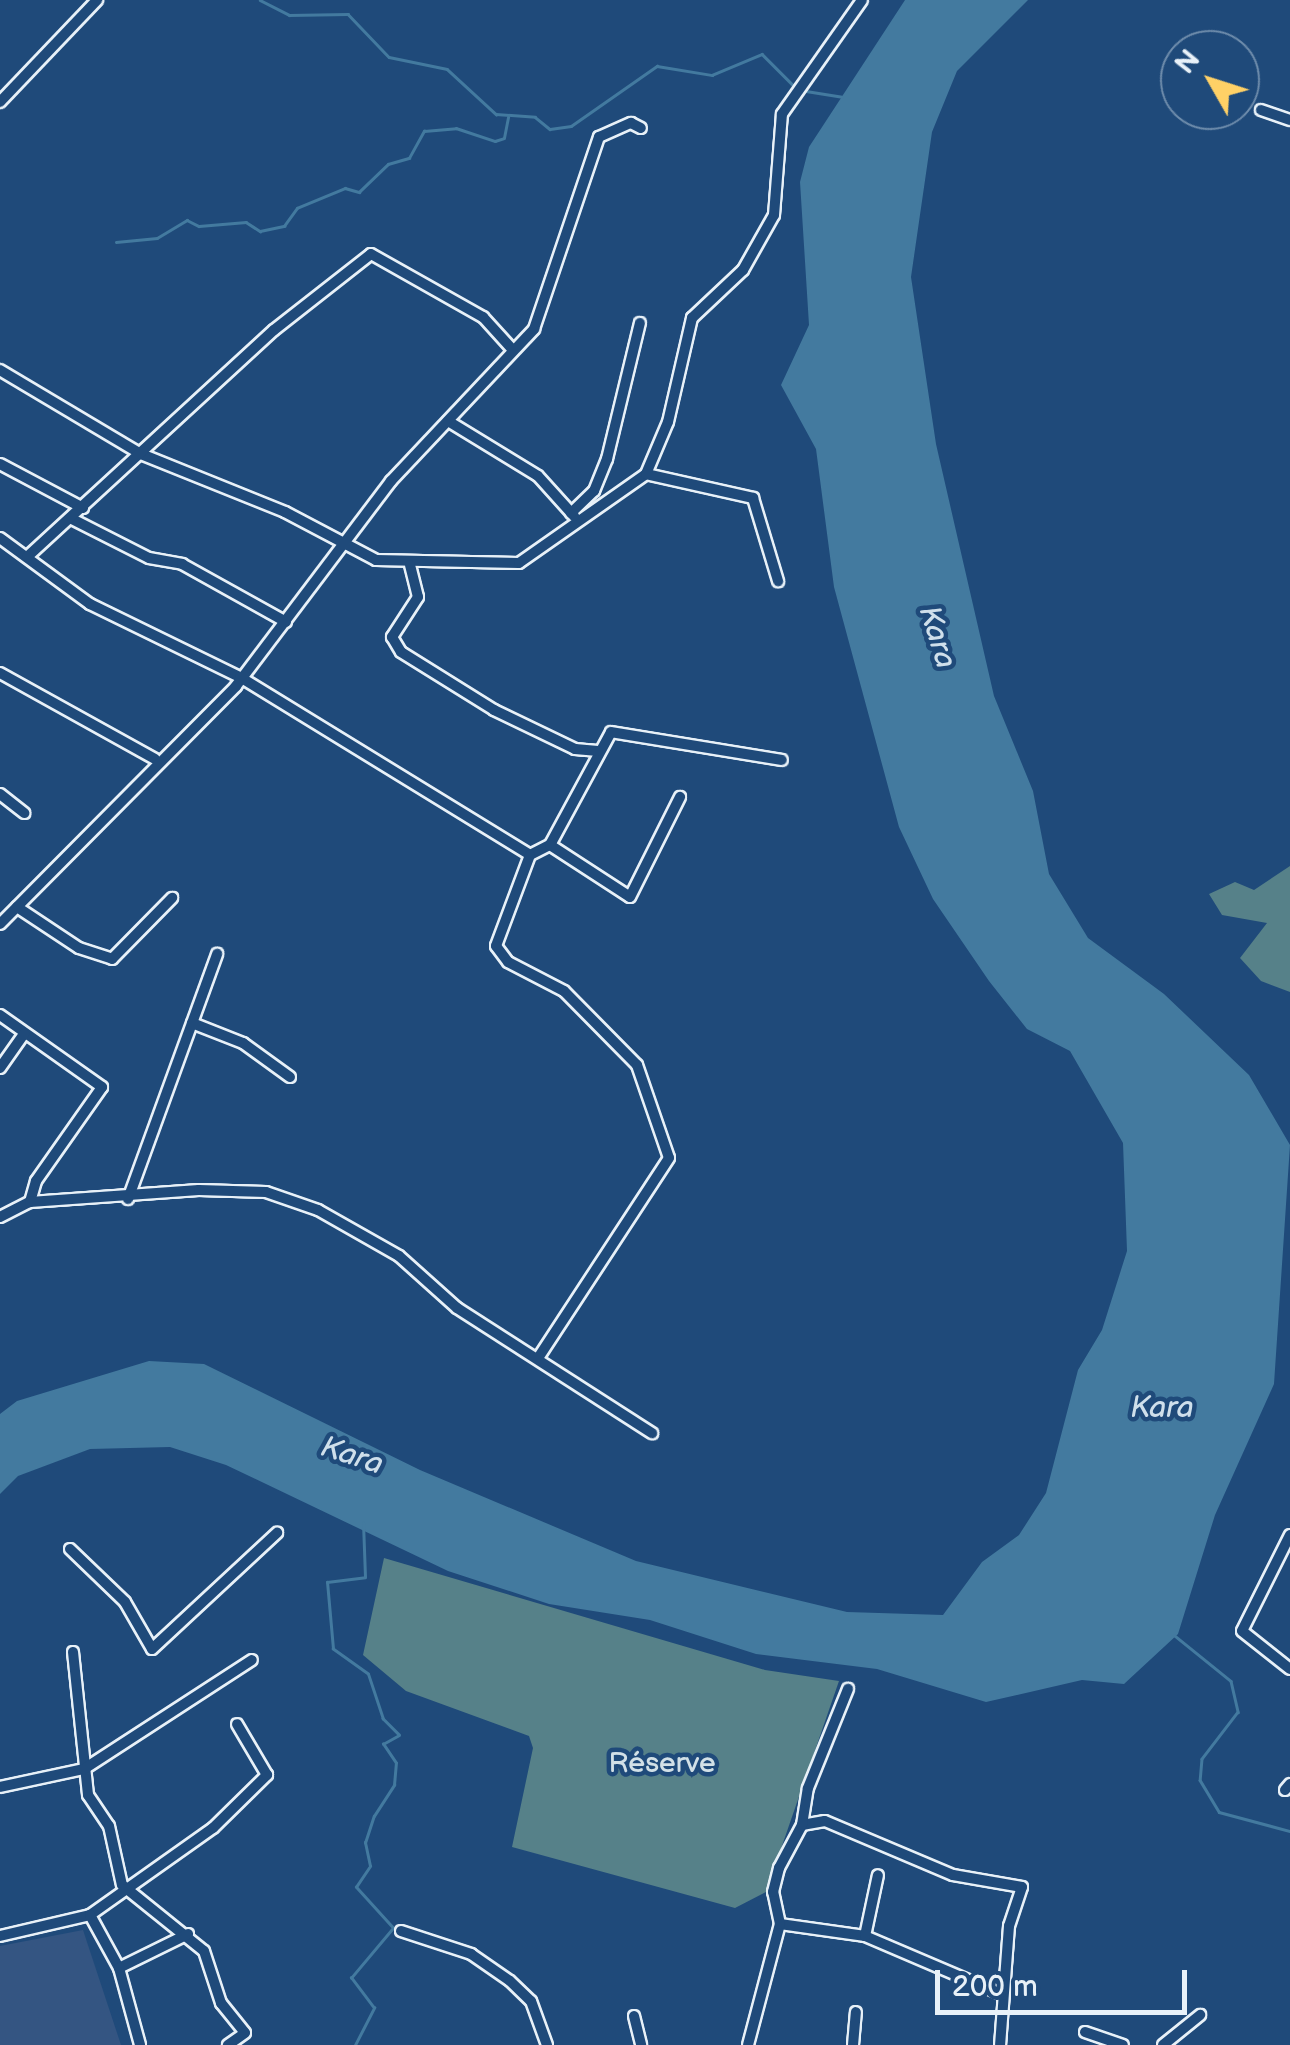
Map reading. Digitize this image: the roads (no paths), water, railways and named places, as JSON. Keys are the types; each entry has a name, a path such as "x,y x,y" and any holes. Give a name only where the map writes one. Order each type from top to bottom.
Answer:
{"street":[{"path":"0,102 98,0"},
{"path":"0,370 141,454 376,560 500,568 580,522 646,474 668,422 692,318 743,270 774,215 782,114 862,0"},
{"path":"1261,110 1290,120"},
{"path":"0,924 9,909 240,676 345,543 542,316 600,137 631,123 641,128"},
{"path":"28,557 274,330 371,254 483,317 513,350"},
{"path":"571,513 594,491 607,458 640,323"},
{"path":"448,421 538,476 580,522"},
{"path":"0,464 84,508"},
{"path":"646,474 754,498 778,581"},
{"path":"72,519 149,558 182,564 286,622"},
{"path":"0,538 140,633 240,676 530,855"},
{"path":"410,565 418,597 395,628 401,652 494,710 574,749 598,751"},
{"path":"0,673 155,759"},
{"path":"538,1358 670,1158 637,1065 564,991 525,974 496,946 530,855 550,845 598,751 612,732 782,760"},
{"path":"0,794 24,814"},
{"path":"550,845 630,897 680,797"},
{"path":"9,909 79,948 112,959 172,898"},
{"path":"128,1199 218,954"},
{"path":"0,1015 102,1087 36,1181 30,1202"},
{"path":"192,1023 243,1044 290,1077"},
{"path":"0,1068 24,1034"},
{"path":"0,1216 30,1202 128,1199 199,1190 266,1192 331,1214 652,1434"},
{"path":"70,1549 125,1602 152,1649 277,1533"},
{"path":"1290,1535 1242,1631 1290,1669"},
{"path":"73,1652 84,1769 127,1889 188,1934 244,2033 228,2045"},
{"path":"0,1787 84,1769 252,1660"},
{"path":"748,2045 780,1924 774,1892 802,1825 808,1788 848,1689"},
{"path":"0,1936 90,1915 213,1828 267,1775 237,1724"},
{"path":"802,1825 825,1821 953,1875 1022,1888 1008,1926 1000,2045"},
{"path":"865,1936 878,1876"},
{"path":"90,1915 119,1968 140,2045"},
{"path":"780,1924 865,1936 1002,1995"},
{"path":"401,1930 471,1954 510,1981 531,2001 547,2045"},
{"path":"119,1968 188,1934"},
{"path":"853,2045 856,2012"},
{"path":"1163,2045 1200,2015"},
{"path":"634,2016 641,2045"},
{"path":"1085,2032 1122,2045"}],"water":[{"name":"Kara","path":"905,0 1028,0 957,71 932,132 911,277 936,444 994,696 1033,791 1049,874 1088,938 1164,994 1249,1075 1290,1145 1274,1384 1215,1515 1178,1634 1124,1684 1082,1680 986,1702 877,1669 756,1654 650,1620 549,1604 448,1571 226,1465 170,1447 90,1449 18,1476 0,1494 0,1414 17,1401 149,1361 204,1364 420,1470 636,1561 847,1612 943,1615 982,1562 1019,1535 1046,1493 1078,1370 1102,1330 1127,1251 1123,1143 1070,1051 1027,1029 989,981 933,899 899,827 834,587 816,449 781,385 809,325 800,182 809,147"}],"waterway":[{"path":"260,0 289,15 348,14 389,57 447,69 496,114 535,117 550,129 571,126 657,66 712,75 762,54 794,86"},
{"path":"806,91 842,97"},
{"path":"116,242 157,238 187,220 199,226 246,222 260,231 284,226 297,208 345,188 359,192 388,164 409,158 424,131 456,128 495,141 504,138 508,117"},
{"path":"355,2045 374,2008 351,1978 393,1928 356,1887 370,1866 365,1843 374,1816 394,1785 396,1763 383,1744 399,1735 383,1719 368,1674 333,1649 327,1582 365,1577 363,1523"},
{"path":"1174,1635 1231,1681 1238,1712 1202,1759 1200,1780 1219,1812 1290,1831"}],"park label":[{"name":"Réserve","path":"662,1764"}]}
